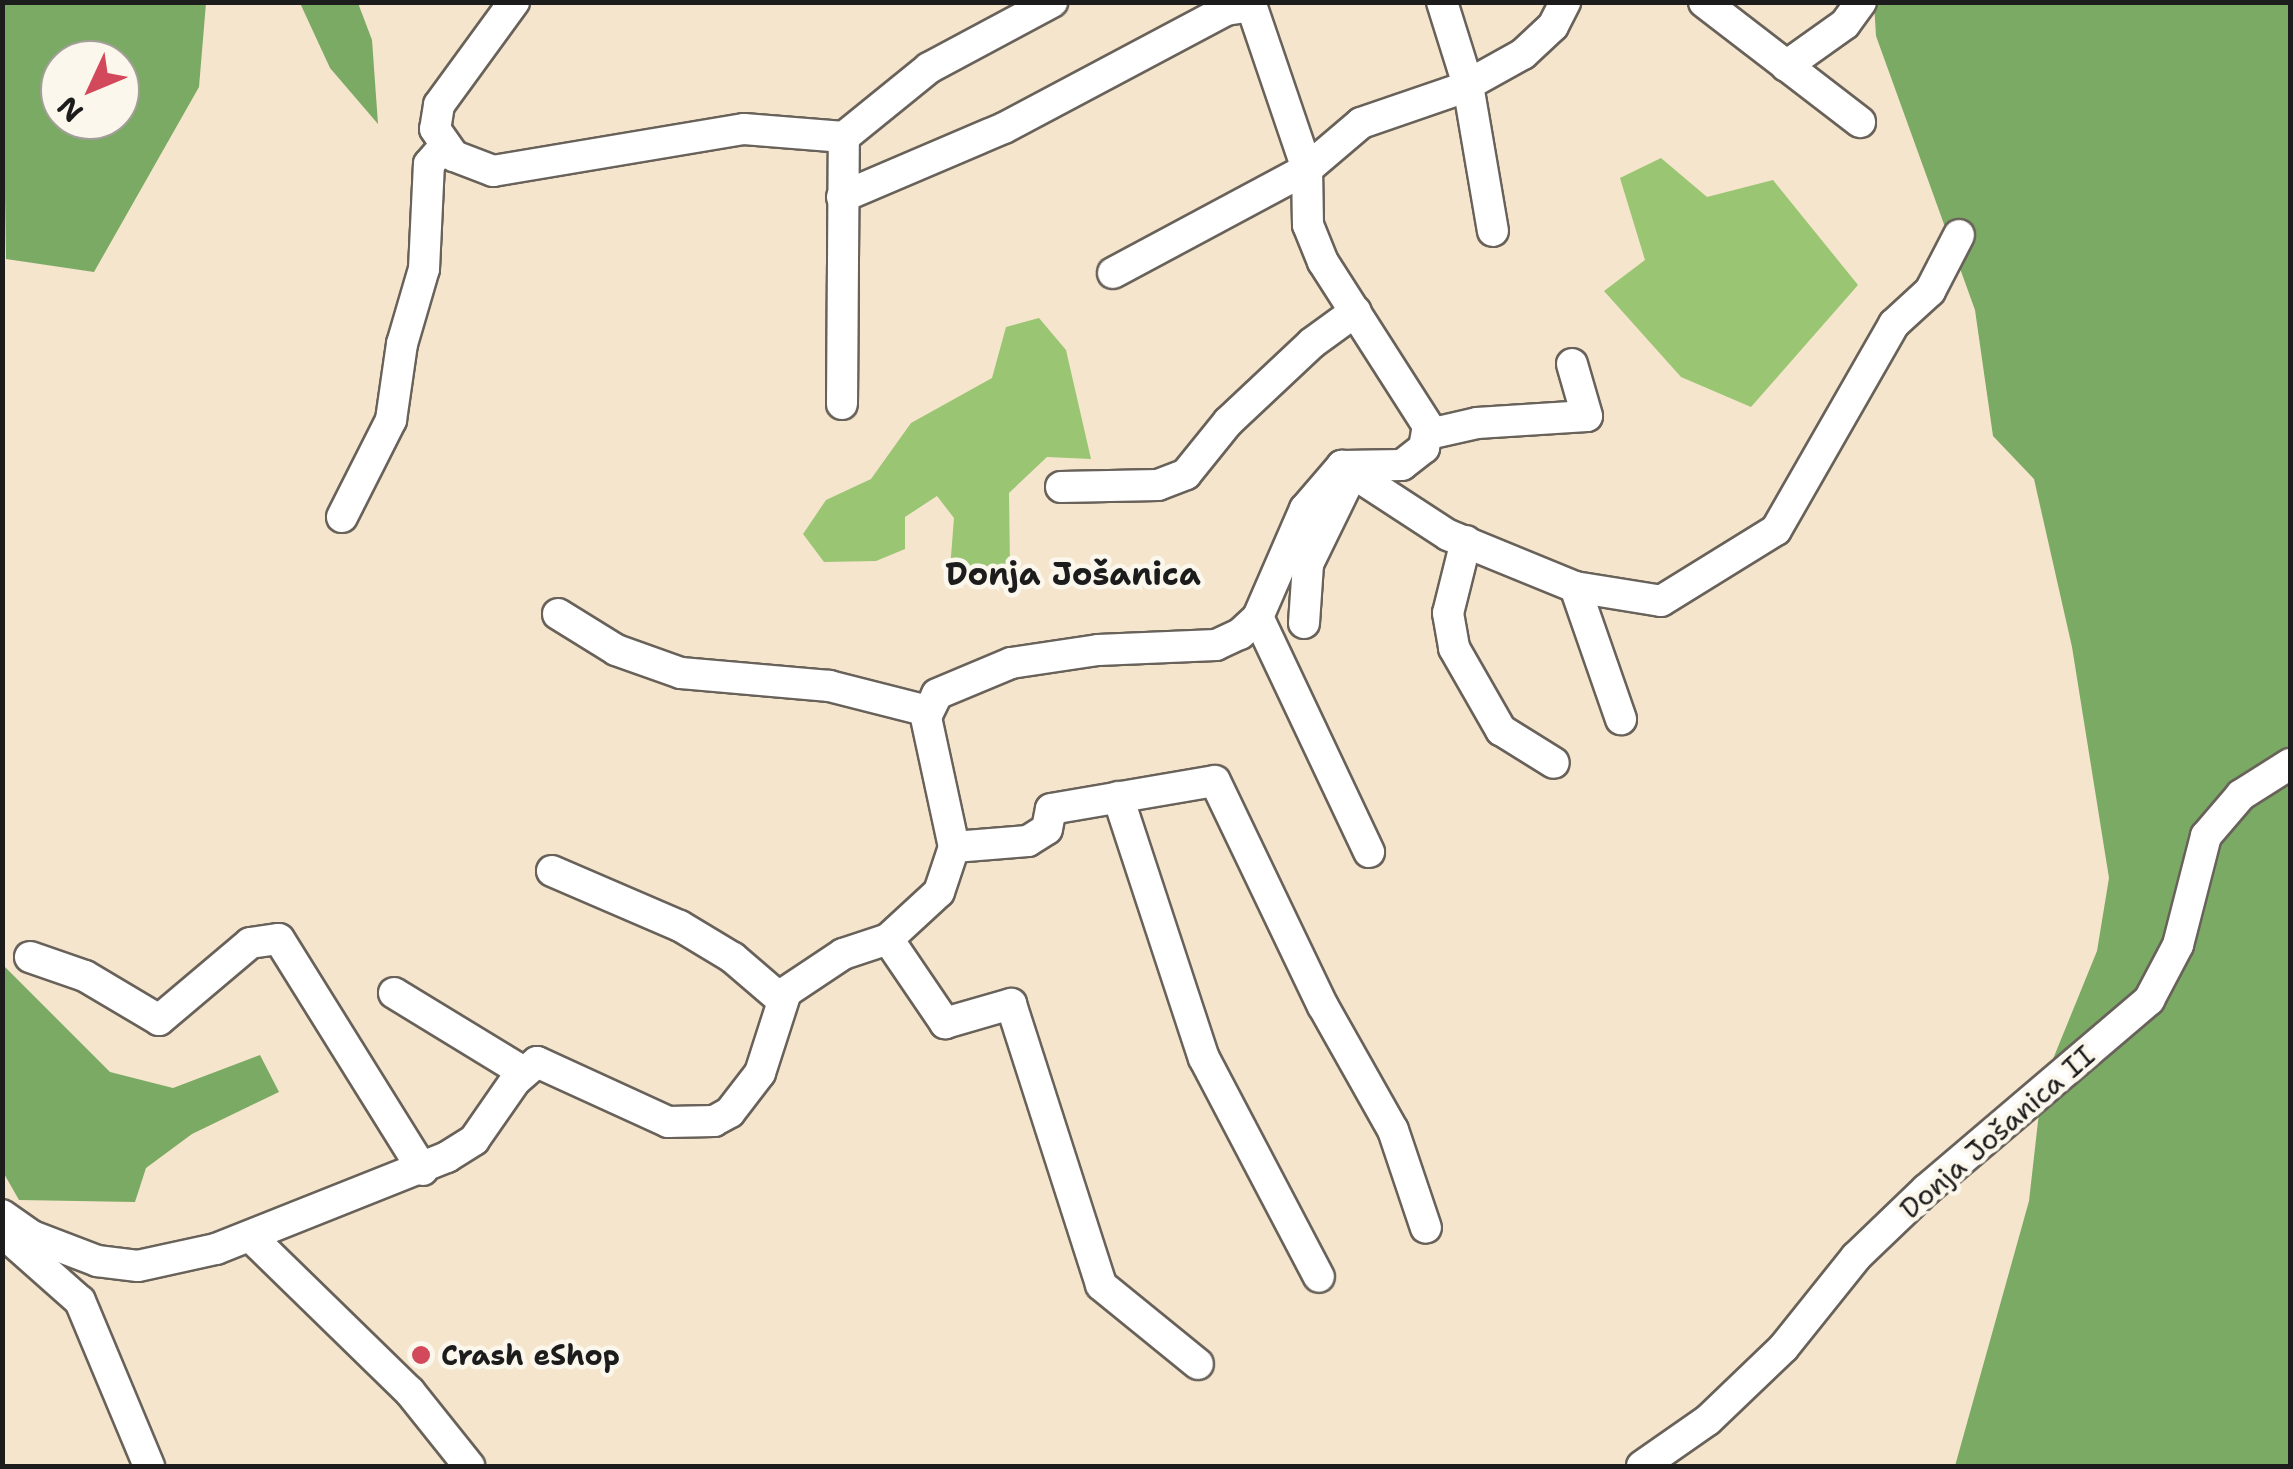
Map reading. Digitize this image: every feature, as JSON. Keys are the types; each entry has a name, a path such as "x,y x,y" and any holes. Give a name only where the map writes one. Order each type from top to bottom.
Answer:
{"street":[{"path":"514,2 439,105 434,129 444,147 493,170 744,128 844,136 929,68 1052,2"},
{"path":"1442,2 1468,85 1493,232"},
{"path":"1112,273 1308,170 1360,123 1468,85 1524,54 1552,26 1565,2"},
{"path":"1704,2 1860,122"},
{"path":"1786,66 1845,24 1861,2"},
{"path":"842,197 1004,128 1226,10 1251,4 1308,170 1308,225 1429,434"},
{"path":"842,404 844,136"},
{"path":"342,517 391,420 402,344 424,269 428,164 444,147"},
{"path":"1347,471 1466,542 1575,586 1661,600 1776,530 1894,324 1930,291 1959,236"},
{"path":"1061,486 1158,485 1186,474 1228,422 1312,343 1356,312"},
{"path":"2,1215 62,1250 138,1266 252,1238 423,1170 474,1140 522,1072 537,1062 563,1070 668,1122 714,1120 748,1095 782,1000 802,977 888,939 940,892 954,846 928,722 937,694 1011,663 1098,650 1216,645 1258,617 1305,509 1347,471 1402,465 1417,457 1429,434 1477,423 1587,416 1572,364"},
{"path":"1304,623 1308,564 1347,471"},
{"path":"1466,542 1448,613 1454,648 1500,730 1554,763"},
{"path":"1575,586 1620,719"},
{"path":"558,614 616,650 681,673 829,686 928,722"},
{"path":"1258,617 1369,852"},
{"name":"Donja Jošanica II","path":"1642,1466 1708,1420 1772,1359 1856,1257 1926,1189 2149,1000 2178,945 2192,869 2206,836 2241,795 2290,764"},
{"path":"954,846 1028,840 1046,829 1051,808 1215,781 1323,1006 1394,1130 1426,1228"},
{"path":"1118,798 1204,1058 1319,1277"},
{"path":"552,871 641,904 707,941 782,1000"},
{"path":"30,956 86,976 158,1020 250,944 279,939 423,1170"},
{"path":"888,939 945,1023 1011,1004 1101,1284 1198,1364"},
{"path":"394,992 522,1072"},
{"path":"2,1232 80,1302 148,1466"},
{"path":"252,1238 399,1381 469,1466"}],"green space":[{"path":"2,3 206,3 199,87 94,272 6,259"},
{"path":"300,3 358,3 372,40 378,124 330,68"},
{"path":"1874,3 2290,3 2290,1466 1955,1466 2029,1201 2042,1086 2097,951 2109,878 2072,647 2034,479 1993,436 1975,310 1876,36"},
{"path":"1661,158 1707,197 1773,180 1858,285 1751,407 1681,377 1604,291 1645,260 1620,178"},
{"path":"1039,318 1066,350 1091,459 1047,457 1009,493 1010,568 950,569 954,518 937,496 905,517 905,549 876,561 824,562 803,534 826,500 871,479 911,423 992,378 1006,327"},
{"path":"3,965 110,1072 173,1088 260,1055 279,1092 192,1134 146,1168 135,1202 19,1200 3,1172"}],"place":[{"name":"Crash eShop","path":"421,1355"}],"district":[{"name":"Donja Jošanica","path":"1073,574"}]}
